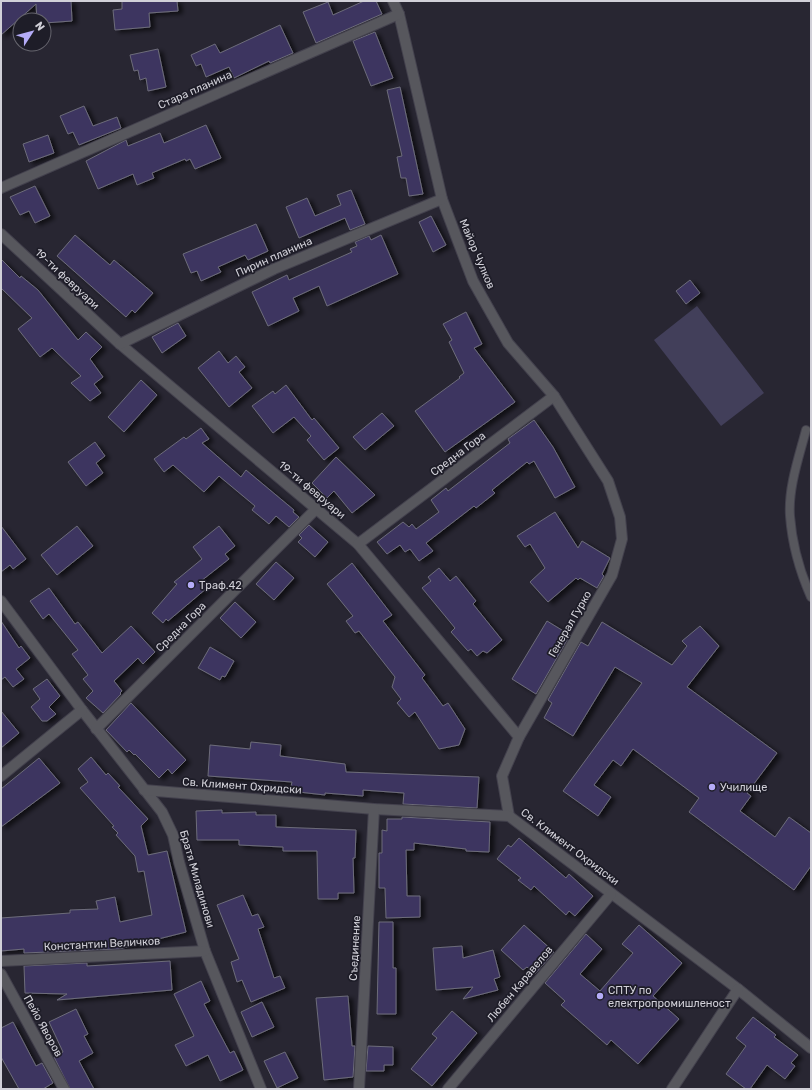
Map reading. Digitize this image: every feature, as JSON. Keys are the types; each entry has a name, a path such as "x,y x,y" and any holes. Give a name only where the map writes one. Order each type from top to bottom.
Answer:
{"street":[{"name":"Майор Чулков","path":"393,1 399,14 442,199 473,281 508,343 554,396 608,480 620,517"},
{"name":"Стара планина","path":"1,188 399,14"},
{"name":"Пирин планина","path":"120,344 274,269 442,199"},
{"name":"19-ти февруари","path":"2,237 120,344 358,544 519,736"},
{"name":"Средна Гора","path":"358,544 554,396"},
{"name":"Средна Гора","path":"96,729 316,508"},
{"name":"Генерал Гурко","path":"519,736 612,575 622,539 620,517"},
{"name":"Братя Миладинови","path":"2,606 96,729 162,812 173,835 179,862 205,951 261,1089"},
{"path":"1,776 82,710"},
{"path":"509,816 502,776 519,736"},
{"name":"Св. Климент Охридски","path":"144,790 374,808 509,816 738,989 811,1048"},
{"name":"Съединение","path":"359,1089 374,808"},
{"name":"Любен Каравелов","path":"448,1089 611,894"},
{"name":"Константин Величков","path":"1,961 205,951"},
{"name":"Пейо Яворов","path":"1,974 64,1089"},
{"path":"672,1089 738,989"}],"lane":[{"path":"806,430 795,471 790,515 794,542 811,597"}],"shaded area":[{"path":"697,306 764,393 721,426 654,340"}],"building":[{"path":"1,1 71,1 72,21 52,22 52,12 36,12 36,4 27,12 12,12 12,25 1,35"},
{"path":"122,1 177,1 178,11 149,13 150,27 115,30 113,10 122,9"},
{"path":"364,1 376,1 382,14 316,43 303,12 328,2 333,15"},
{"path":"280,25 293,53 270,63 269,61 234,78 229,67 206,77 201,64 196,66 191,55 215,44 220,53"},
{"path":"375,32 393,78 371,86 353,41"},
{"path":"158,49 166,87 148,91 146,78 140,80 138,70 134,71 130,55"},
{"path":"400,87 423,194 409,196 406,178 401,178 397,157 402,156 387,90"},
{"path":"84,106 93,126 117,117 121,128 79,145 73,132 68,134 60,116"},
{"path":"206,125 221,158 195,169 190,159 186,161 185,159 152,173 154,178 137,185 133,174 98,189 86,161 126,140 128,146 160,133 164,143"},
{"path":"48,135 54,153 29,162 23,144"},
{"path":"35,186 50,216 35,223 29,211 20,215 10,197"},
{"path":"351,190 365,224 350,230 345,218 299,238 286,207 307,198 315,216 341,205 337,195"},
{"path":"431,216 446,245 433,252 419,222"},
{"path":"256,224 268,251 248,260 245,255 218,267 221,272 201,281 197,271 191,273 183,254"},
{"path":"75,235 110,265 114,260 153,293 135,313 132,310 126,317 57,256"},
{"path":"381,235 398,274 327,306 319,286 293,298 299,311 268,326 252,292 287,275 289,280 352,252 350,249 357,246 355,242 369,236 371,240"},
{"path":"1,259 20,278 21,276 38,290 78,340 86,332 102,347 90,359 103,377 94,384 101,393 90,401 71,383 81,376 52,348 40,357 18,329 32,318 1,288"},
{"path":"690,280 700,293 686,304 676,291"},
{"path":"466,312 482,344 474,348 515,402 445,452 415,411 460,378 459,377 464,373 449,342 452,340 443,324"},
{"path":"178,323 186,336 162,353 152,337"},
{"path":"219,351 228,363 236,356 245,367 239,372 252,388 229,407 198,368"},
{"path":"141,380 157,395 124,432 108,417"},
{"path":"286,385 312,420 314,418 339,448 324,460 307,440 311,436 294,417 273,433 252,406 273,391 275,394"},
{"path":"382,413 394,426 365,450 353,437"},
{"path":"534,420 553,447 575,487 555,498 534,461 529,464 527,462 492,490 495,493 476,508 474,506 426,543 433,551 419,561 410,549 405,552 400,545 387,554 377,542 403,522 409,527 412,524 416,529 439,512 431,500 446,488 448,491 510,443 508,439"},
{"path":"201,428 209,439 202,443 241,477 246,470 294,510 293,512 299,517 289,527 276,516 269,524 252,510 255,506 219,476 204,492 173,465 164,472 154,459 184,437 186,439"},
{"path":"95,442 105,456 96,463 103,473 86,486 68,462"},
{"path":"336,457 375,495 352,513 334,491 327,498 312,483"},
{"path":"555,512 578,548 582,541 610,558 602,574 604,576 597,588 580,578 578,580 576,578 548,602 530,582 545,568 530,544 525,547 517,536"},
{"path":"309,525 328,542 315,557 298,542 302,538 299,535"},
{"path":"1,526 26,559 13,569 10,565 1,572"},
{"path":"77,526 93,546 57,575 41,555"},
{"path":"219,526 235,546 225,554 229,559 201,581 207,588 168,621 166,619 163,623 152,613 177,584 174,582 202,559 193,547"},
{"path":"276,562 294,578 274,600 256,584"},
{"path":"352,563 392,615 383,621 425,675 422,678 443,706 448,703 465,729 459,745 439,749 415,712 409,717 397,703 401,699 392,687 395,677 359,631 355,633 346,621 353,616 327,584"},
{"path":"439,568 450,581 456,576 476,601 473,604 502,640 487,653 483,651 477,656 471,649 468,651 451,632 455,628 422,588 431,581 428,577"},
{"path":"49,588 75,624 78,622 102,653 131,626 155,652 143,664 138,658 114,681 122,691 120,693 121,694 103,713 86,698 93,691 83,679 88,675 72,654 78,650 49,614 43,619 30,601"},
{"path":"235,602 256,622 241,638 220,618"},
{"path":"1,621 19,648 21,646 30,658 16,669 24,679 13,687 5,677 1,680"},
{"path":"547,621 570,635 536,694 512,679"},
{"path":"602,622 672,665 687,646 682,641 700,626 719,646 687,687 777,753 747,793 751,796 740,811 775,837 789,817 811,833 811,866 794,890 689,812 699,798 633,749 621,766 613,760 594,785 611,797 598,816 563,791 642,683 615,667 573,736 544,718 552,703 548,700 581,642 588,646"},
{"path":"210,647 234,661 225,677 222,676 220,680 198,668"},
{"path":"47,679 60,696 49,707 56,714 47,721 42,721 31,707 40,699 33,689"},
{"path":"131,703 186,760 172,774 168,769 159,778 135,754 134,755 129,750 127,752 106,730"},
{"path":"1,711 19,733 1,748"},
{"path":"251,742 281,745 280,756 345,764 346,772 479,777 477,808 403,804 404,793 363,790 363,796 325,793 325,795 290,791 292,782 208,776 210,745 250,749"},
{"path":"91,757 106,775 108,773 120,786 118,787 148,819 141,826 148,855 167,851 186,932 119,949 24,953 24,949 1,951 1,918 70,913 70,910 98,909 96,901 115,897 120,922 152,915 144,871 138,872 135,856 116,835 118,833 112,827 114,826 80,788 88,782 78,769"},
{"path":"39,758 60,783 1,827 1,789"},
{"path":"222,810 222,813 256,812 256,815 276,815 276,827 356,830 355,858 353,858 354,893 338,893 338,899 318,899 317,851 283,851 283,847 239,845 239,840 197,840 196,811"},
{"path":"402,817 490,822 489,852 466,851 466,849 414,843 414,850 406,850 407,896 420,896 420,917 386,918 385,888 379,888 379,853 382,853 382,830 387,831 387,819 402,819"},
{"path":"519,838 566,878 569,874 593,896 575,916 569,911 566,915 534,886 531,890 518,880 521,878 497,859 508,845 511,847"},
{"path":"243,895 252,916 258,914 264,927 258,929 274,978 280,976 285,988 251,1002 242,980 237,982 231,962 239,959 217,905"},
{"path":"379,922 393,922 393,968 396,968 396,1014 377,1014"},
{"path":"524,925 554,952 535,974 527,967 523,970 501,950"},
{"name":"СПТУ по електропромишленост","path":"639,925 682,963 653,996 679,1019 638,1064 611,1040 607,1045 561,1005 565,1001 545,983 586,934 602,949 580,974 600,991 633,953 622,944"},
{"path":"462,946 463,958 493,950 500,977 494,979 498,990 463,999 473,987 436,990 433,948"},
{"path":"170,961 172,990 57,1000 67,994 25,993 24,966 87,963 87,966"},
{"path":"201,981 210,1001 204,1004 230,1053 234,1051 243,1070 220,1081 208,1055 186,1066 175,1045 194,1036 174,994"},
{"path":"348,996 352,1046 355,1046 353,1077 324,1080 316,998"},
{"path":"262,1002 274,1027 252,1037 241,1012"},
{"path":"76,1009 88,1034 84,1036 93,1053 79,1061 94,1089 70,1089 54,1057 63,1052 49,1022"},
{"path":"452,1011 477,1033 432,1086 411,1069 437,1038 432,1034"},
{"path":"753,1017 776,1035 774,1037 798,1055 791,1063 795,1066 785,1079 767,1065 750,1089 746,1089 726,1074 746,1046 736,1038"},
{"path":"13,1022 36,1066 42,1063 53,1083 43,1089 19,1089 1,1057 1,1028"},
{"path":"368,1046 393,1047 393,1065 384,1065 384,1071 366,1071"},
{"path":"285,1052 298,1078 277,1088 264,1061"}],"place":[{"name":"Траф.42","path":"191,585"},
{"name":"Училище","path":"712,787"},
{"name":"СПТУ по електропромишленост","path":"600,996"}]}
